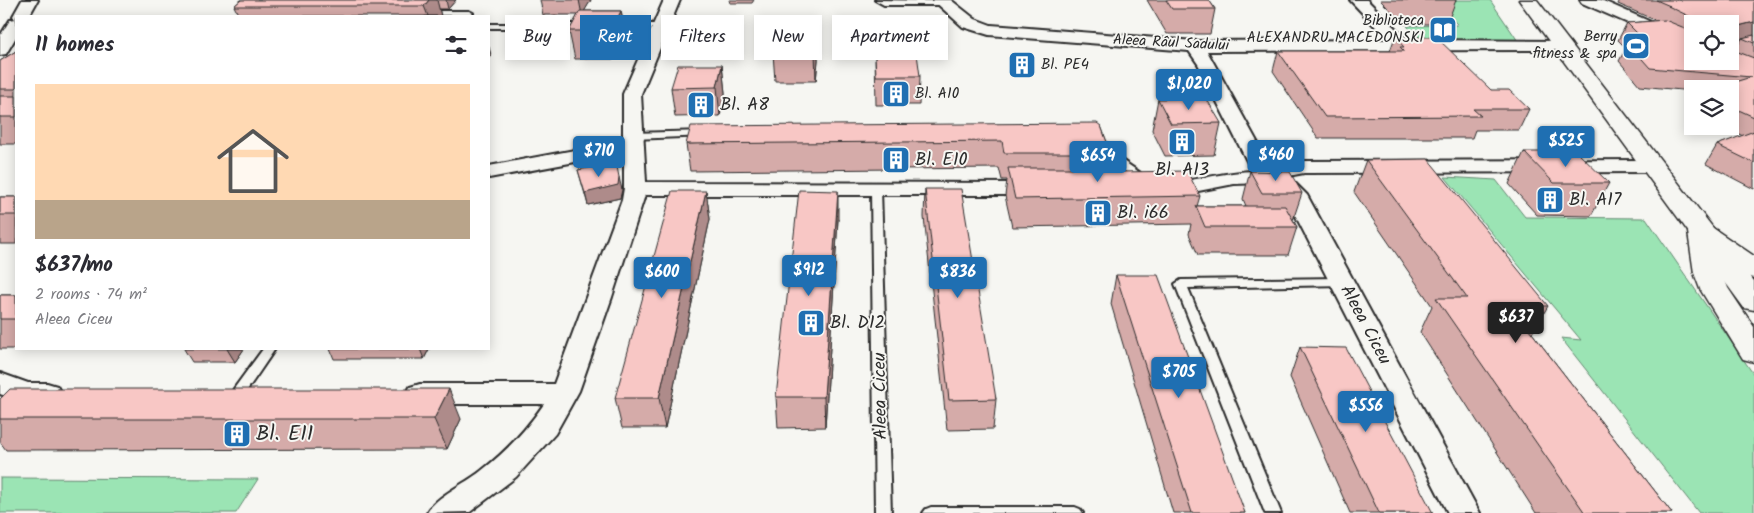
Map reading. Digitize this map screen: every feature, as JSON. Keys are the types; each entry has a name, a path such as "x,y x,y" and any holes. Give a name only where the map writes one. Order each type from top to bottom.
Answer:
{"main road":[{"path":"1528,0 1754,301"},
{"path":"1701,232 1754,268"},
{"path":"1701,232 1708,272 1714,289 1754,350"}],"street":[{"path":"22,15 30,0"},
{"path":"448,513 494,478 514,459 544,426 556,410 564,394 596,308 635,188 632,94 672,0"},
{"path":"1358,0 1401,44"},
{"path":"1588,0 1684,42"},
{"name":"Aleea Râul Sadului","path":"942,1 970,23 979,28 989,30 1195,46 1562,45"},
{"path":"0,50 15,26"},
{"path":"1195,46 1207,64 1266,177"},
{"path":"490,172 633,141"},
{"name":"Aleea Ciceu","path":"1126,189 1188,187 1234,178 1266,177 1283,170 1304,167 1653,166"},
{"name":"Aleea Ciceu","path":"1266,177 1296,195 1464,513"},
{"path":"635,188 1058,189"},
{"path":"0,383 26,393 73,393"},
{"path":"208,393 267,393"},
{"path":"396,394 564,394"}],"lane":[{"path":"879,0 884,2 942,1"},
{"path":"420,13 468,15"},
{"path":"490,26 580,26"},
{"path":"651,26 660,26"},
{"path":"633,141 711,133"},
{"path":"1088,140 1156,188"},
{"name":"Aleea Ciceu","path":"876,189 884,513"},
{"path":"1273,513 1181,284 1342,282"},
{"path":"238,393 268,350"},
{"path":"931,513 1075,513"}],"green space":[{"path":"1432,0 1490,0 1518,41 1421,40 1407,26 1458,25"},
{"path":"1445,177 1496,180 1525,217 1646,218 1754,375 1754,513 1699,513 1561,338 1581,340"},
{"path":"0,478 258,479 236,513 0,513"}],"building":[{"path":"241,0 429,0 424,6 234,6"},
{"path":"1166,0 1209,0 1215,9 1172,9"},
{"path":"1656,0 1754,0 1754,22 1739,26 1739,15 1687,15 1668,6 1670,6"},
{"path":"580,11 621,11 619,15 580,15 580,31 570,31"},
{"path":"1665,20 1684,28 1684,70 1739,70 1739,52 1754,58 1754,117 1739,110 1739,81 1751,77 1650,68 1628,43 1637,33 1627,23"},
{"path":"1754,35 1754,43 1742,38"},
{"path":"1395,37 1436,37 1491,90 1509,90 1529,109 1473,109 1481,116 1325,117 1278,51 1404,51 1400,47 1404,47"},
{"path":"15,52 15,89 0,89 0,61"},
{"path":"875,60 918,60 920,76 876,76"},
{"path":"678,65 722,65 717,87 671,88"},
{"path":"0,96 15,96 15,117 0,117"},
{"path":"1206,98 1221,123 1171,124 1158,99"},
{"path":"1097,123 1101,126 1111,153 1004,153 1002,141 686,144 691,126"},
{"path":"1754,131 1754,163 1717,145"},
{"path":"1524,152 1577,152 1609,183 1554,183"},
{"path":"1428,159 1548,306 1511,306 1672,513 1585,513 1436,298 1467,298 1366,160"},
{"path":"608,164 617,167 618,185 585,193 578,170"},
{"path":"1008,168 1117,168 1118,172 1187,171 1200,196 1015,199"},
{"path":"1250,171 1290,172 1302,193 1262,193"},
{"path":"925,189 961,189 996,399 949,400"},
{"name":"Bl. D12","path":"799,190 838,191 824,397 776,397"},
{"path":"672,191 706,191 659,398 615,398"},
{"path":"0,197 15,197 15,215 0,215"},
{"path":"1196,206 1285,206 1297,227 1205,227"},
{"path":"1116,275 1158,275 1245,513 1192,513"},
{"path":"0,295 15,295 15,319 0,319"},
{"path":"1300,347 1346,348 1433,513 1379,513"},
{"path":"10,389 449,389 434,419 0,419 0,399"}],"place":[{"name":"Biblioteca ALEXANDRU MACEDONSKI","path":"1443,30"},
{"name":"Berry fitness & spa","path":"1636,46"},
{"name":"Bl. PE4","path":"1022,65"},
{"name":"Bl. A10","path":"896,94"},
{"name":"Bl. A8","path":"701,105"},
{"name":"Bl. A13","path":"1182,142"},
{"name":"Bl. E10","path":"896,160"},
{"name":"Bl. A17","path":"1550,200"},
{"name":"Bl. i66","path":"1098,213"},
{"name":"Bl. D12","path":"811,323"},
{"name":"Bl. E11","path":"237,434"}]}
